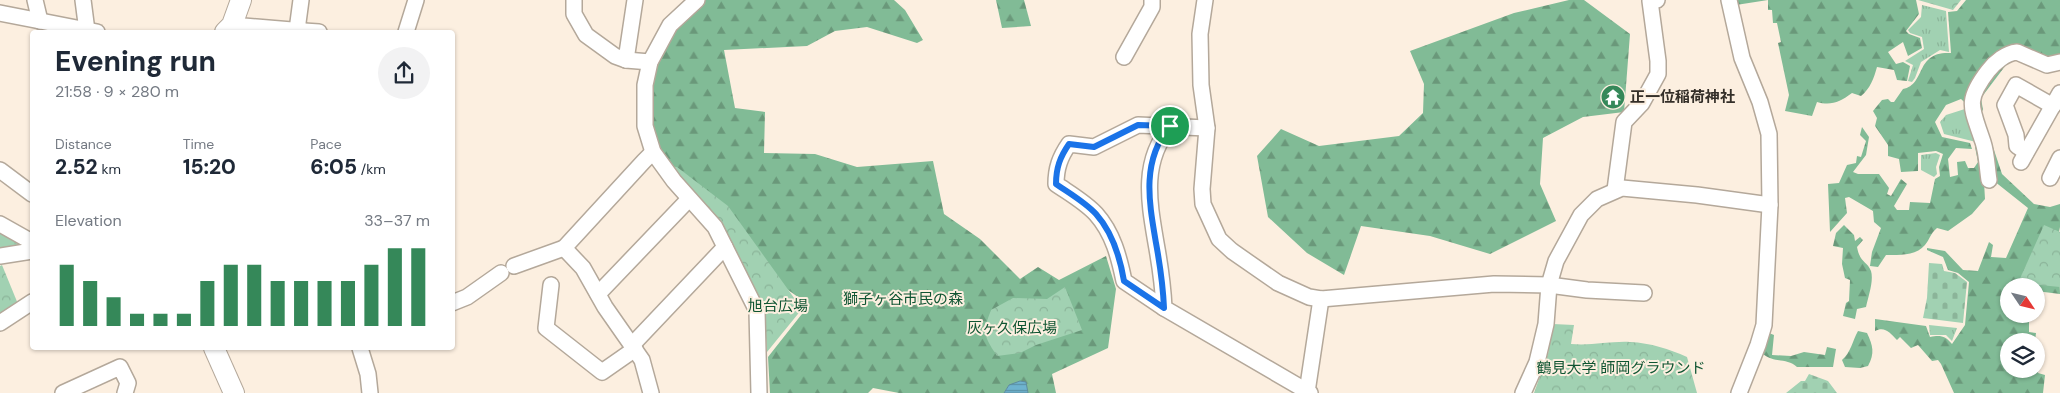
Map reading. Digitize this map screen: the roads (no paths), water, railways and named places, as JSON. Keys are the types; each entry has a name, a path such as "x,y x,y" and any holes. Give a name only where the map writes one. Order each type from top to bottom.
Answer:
{"main road":[{"path":"228,29 241,0"},
{"path":"215,350 234,393"}],"street":[{"path":"35,0 40,21"},
{"path":"83,0 91,30"},
{"path":"301,0 306,30"},
{"path":"407,30 416,0"},
{"path":"574,0 574,14 586,35 616,56 626,60 650,62"},
{"path":"626,60 635,0"},
{"path":"697,0 670,25 650,62 645,84 645,126 653,152 674,181 715,227 757,311 759,393"},
{"path":"1124,57 1152,7 1152,0"},
{"path":"1205,0 1200,42 1207,128 1202,189 1203,204 1219,239 1232,251 1278,283 1321,299 1494,284 1549,285 1586,290 1644,293"},
{"path":"1615,190 1624,122 1642,104 1658,74 1650,1 1657,0"},
{"path":"1729,0 1742,58 1760,102 1769,134 1770,205 1764,325 1758,346 1739,393"},
{"path":"0,13 83,30"},
{"path":"228,29 254,30"},
{"path":"1989,180 1984,144 1972,112 1972,103 1980,82 1991,67 2012,52 2017,52 2047,65 2060,62"},
{"path":"2016,85 2056,99 2024,157 2016,146 2016,135 2005,105 2016,85"},
{"path":"1207,128 1138,125 1094,147 1069,144 1060,157 1056,171 1056,184 1095,213 1107,230 1116,248 1124,281 1164,308 1309,392 1321,299"},
{"path":"1164,308 1162,281 1148,196 1155,152 1162,136 1170,126"},
{"path":"455,301 467,297 508,270 564,248 653,152"},
{"path":"2050,178 2060,158"},
{"path":"0,170 30,192"},
{"path":"1523,393 1537,362 1546,324 1549,285 1556,261 1581,215 1597,199 1622,188 1697,195 1770,205"},
{"path":"598,294 689,199"},
{"path":"0,224 30,241"},
{"path":"551,285 546,328 602,372 634,347 725,247"},
{"path":"564,248 583,268 642,360 650,393"},
{"path":"0,256 30,251"},
{"path":"0,323 30,303"},
{"path":"361,350 368,374 370,393"},
{"path":"63,393 120,367 128,383 125,393"}],"water":[{"path":"1020,381 1026,382 1028,393 1004,393 1009,385"}],"place":[{"name":"正一位稲荷神社","path":"1613,97"}],"park label":[{"name":"獅子ヶ谷市民の森","path":"903,299"},
{"name":"旭台広場","path":"778,306"},
{"name":"灰ヶ久保広場","path":"1012,328"},
{"name":"鶴見大学 師岡グラウンド","path":"1621,368"}]}
